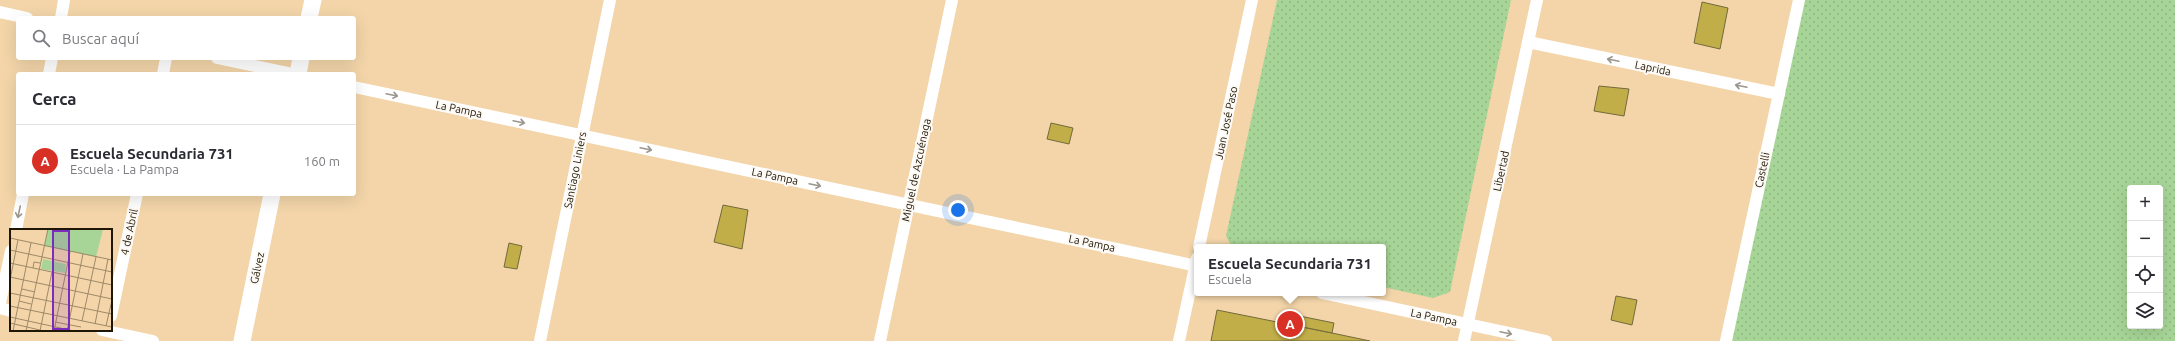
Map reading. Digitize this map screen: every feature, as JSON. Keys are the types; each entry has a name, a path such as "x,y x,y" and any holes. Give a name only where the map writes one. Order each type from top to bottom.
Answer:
{"main road":[{"path":"309,16 313,0"},
{"path":"298,72 301,60"},
{"name":"Gálvez","path":"242,341 272,196"}],"street":[{"path":"61,16 64,0"},
{"name":"Santiago Liniers","path":"540,341 610,0"},
{"name":"Miguel de Azcuénaga","path":"880,341 952,0"},
{"name":"Juan José Paso","path":"1200,244 1252,0"},
{"name":"Libertad","path":"1464,341 1537,0"},
{"name":"Castelli","path":"1726,341 1799,0"},
{"path":"0,12 18,16"},
{"name":"Laprida","path":"1528,42 1779,94"},
{"path":"49,72 52,60"},
{"path":"163,72 166,60"},
{"path":"226,60 282,72"},
{"name":"La Pampa","path":"356,87 909,205 1194,263"},
{"path":"16,229 23,196"},
{"name":"4 de Abril","path":"112,311 137,196"},
{"path":"0,303 10,256"},
{"path":"1179,341 1194,272"},
{"name":"La Pampa","path":"1336,296 1546,341"},
{"path":"0,308 10,310"},
{"path":"106,333 153,341"}],"green space":[{"path":"1277,0 1511,0 1450,292 1433,298 1386,288 1386,244 1230,244 1226,236"},
{"path":"1799,0 2175,0 2175,341 1726,341"}],"building":[{"path":"1702,2 1728,8 1720,49 1694,43"},
{"path":"1599,86 1629,89 1624,116 1594,111"},
{"path":"1051,123 1073,128 1069,144 1047,139"},
{"path":"723,205 748,210 742,249 714,242"},
{"path":"509,243 522,246 517,269 504,267"},
{"path":"1616,296 1637,300 1632,325 1611,320"},
{"path":"1217,310 1332,333 1370,341 1211,341"},
{"path":"1285,313 1334,323 1332,333 1283,323"}],"place":[{"name":"Escuela Secundaria 731","path":"1290,324"}]}
